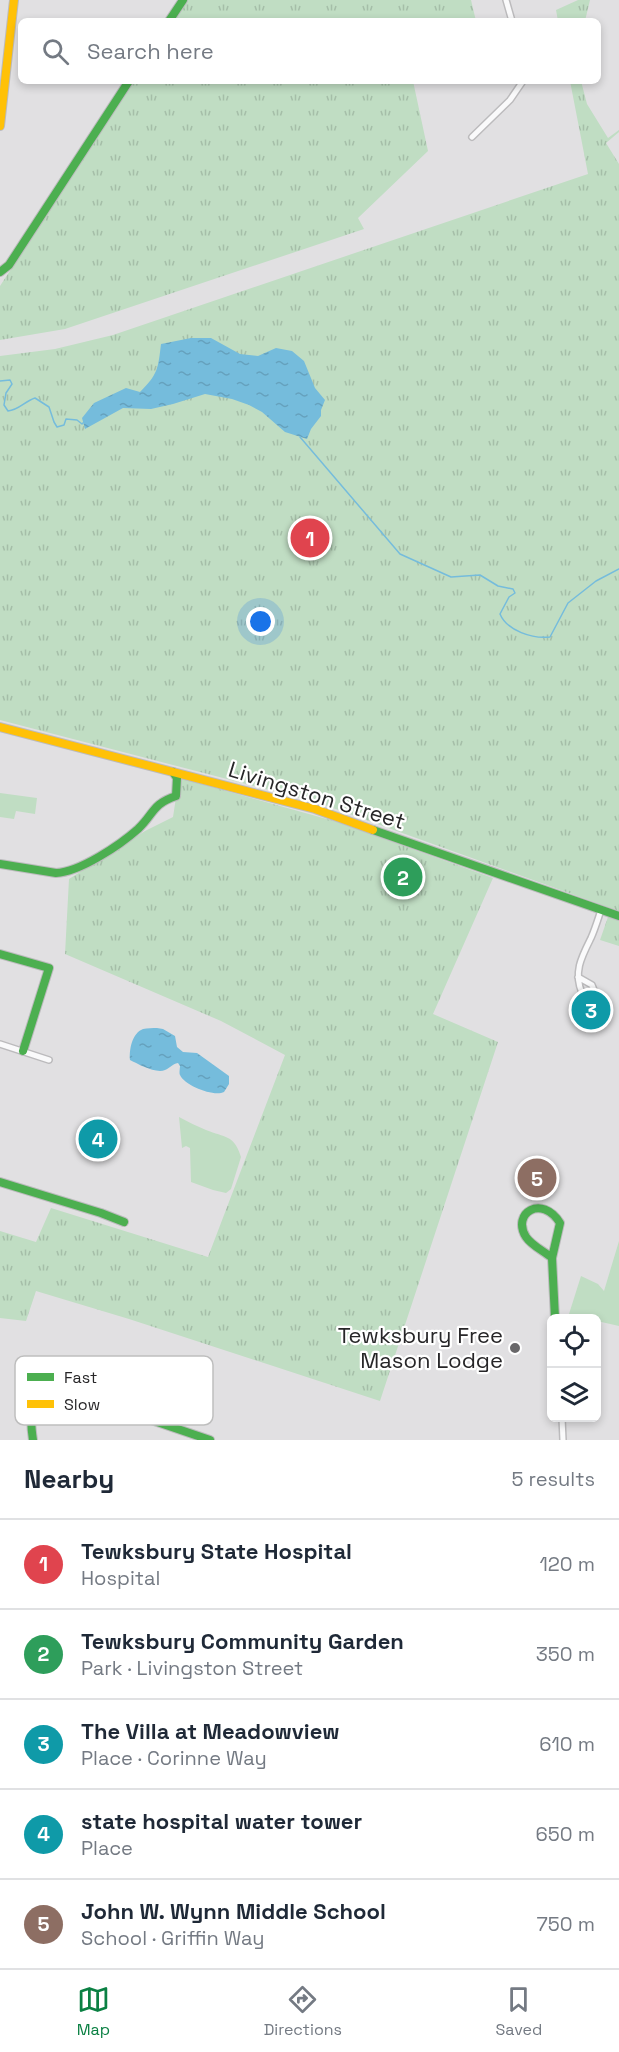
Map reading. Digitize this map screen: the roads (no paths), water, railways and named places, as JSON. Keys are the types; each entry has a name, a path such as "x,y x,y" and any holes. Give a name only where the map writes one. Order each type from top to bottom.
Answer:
{"street":[{"path":"0,126 14,0"},
{"path":"171,18 183,0"},
{"path":"506,0 511,18"},
{"path":"0,272 9,265 127,84"},
{"path":"472,137 510,100 521,84"},
{"name":"Livingston Street","path":"0,727 264,794 332,814 619,916"},
{"path":"0,864 56,873 68,872 139,829 161,800 176,796 177,778 173,772"},
{"path":"578,977 580,958 602,910"},
{"path":"0,954 49,968 23,1051"},
{"path":"0,1044 49,1060"},
{"path":"0,1182 102,1213 123,1222"},
{"path":"552,1258 532,1244 522,1227 523,1218 535,1208 543,1207 549,1210 558,1217 560,1223 552,1258 555,1314"},
{"path":"562,1422 563,1440"},
{"path":"31,1425 33,1440"},
{"path":"166,1425 210,1440"}],"water":[{"path":"191,338 211,338 240,354 258,356 276,348 292,351 304,361 315,388 325,400 321,416 307,439 285,432 262,412 249,405 205,394 151,409 123,408 85,429 82,418 94,403 126,388 140,392 146,386 156,371 161,344"},
{"path":"157,1028 175,1036 177,1047 183,1052 197,1053 229,1076 229,1084 224,1092 207,1092 193,1087 180,1075 178,1063 165,1070 157,1071 130,1060 131,1047 136,1034 143,1029"}],"waterway":[{"path":"0,381 10,380 12,384 6,393 4,405 8,411 35,398 49,407 57,427 64,425 66,419 77,420 82,424 84,422"},
{"path":"300,437 400,554 451,577 480,575 498,586 513,589 515,593 509,597 500,614 508,625 521,633 536,637 550,637 568,603 596,581 619,569"}],"place":[{"name":"Tewksbury State Hospital","path":"310,538"},
{"name":"Tewksbury Community Garden","path":"403,877"},
{"name":"The Villa at Meadowview","path":"591,1010"},
{"name":"state hospital water tower","path":"98,1139"},
{"name":"John W. Wynn Middle School","path":"537,1178"},
{"name":"Tewksbury Free Mason Lodge","path":"515,1348"}]}
